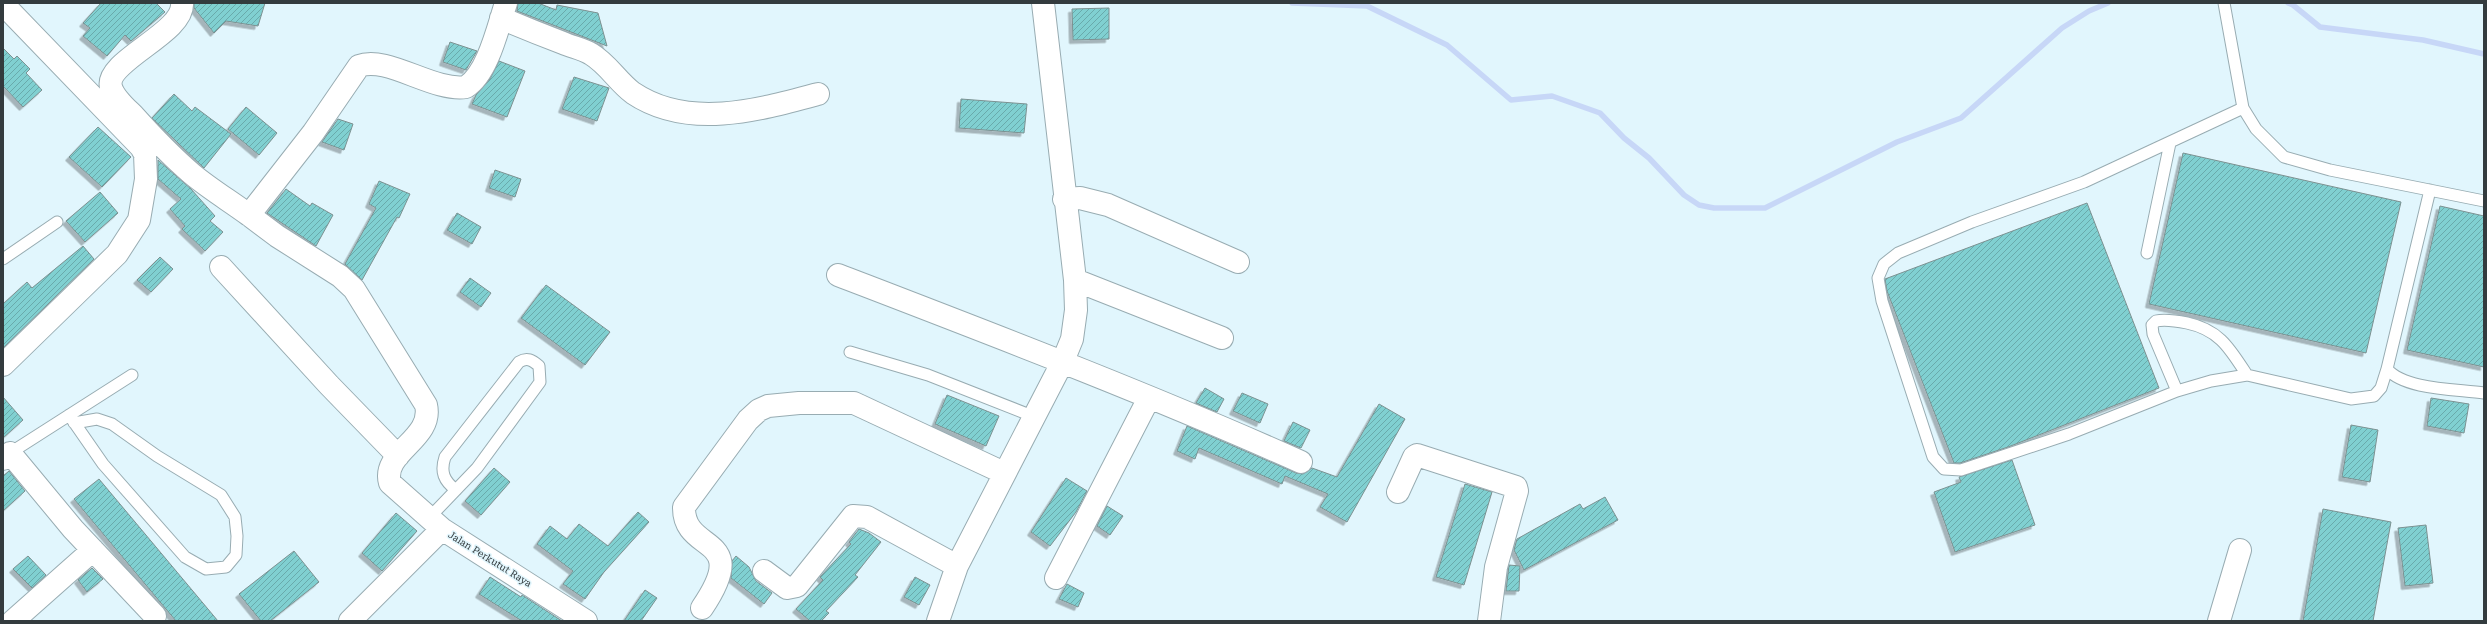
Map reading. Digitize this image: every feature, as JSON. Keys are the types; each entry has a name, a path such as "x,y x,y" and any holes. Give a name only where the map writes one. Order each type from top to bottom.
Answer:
{"street":[{"path":"182,3 182,12 178,17 154,40 124,63 111,76 111,87 117,98 161,145 192,174 276,236 340,276 354,289 368,309 426,405 429,415 426,425 398,456 388,476 390,483 435,523"},
{"path":"938,621 957,566 1004,473 1035,417 1063,361 1072,338 1076,310 1075,280 1064,199 1043,3"},
{"path":"3,4 137,142 145,154 146,179 139,220 117,254 3,365"},
{"path":"249,215 313,133 359,66 373,64 450,87 466,87 478,76 493,44 504,11 590,52 606,63 615,77 633,92 655,104 675,111 699,114 726,114 782,104 818,94"},
{"path":"1064,199 1080,198 1108,205 1238,262"},
{"path":"221,267 329,385 398,456"},
{"path":"838,275 1063,361 1149,398 1211,422 1301,462"},
{"path":"1075,280 1222,338"},
{"path":"1056,578 1149,398"},
{"path":"702,608 718,581 722,567 719,554 688,526 684,516 684,507 748,420 759,410 768,406 799,403 854,403 1004,473"},
{"path":"1398,492 1414,457 1417,455 1516,487 1496,567 1489,621"},
{"path":"7,456 72,529 93,550 152,618"},
{"path":"764,571 787,588 797,586 853,516 857,515 867,517 957,566"},
{"name":"Jalan Perkutut Raya","path":"350,621 435,523 576,618"},
{"path":"13,621 93,550"},
{"path":"2219,621 2240,550"}],"lane":[{"path":"2225,6 2243,108 2256,129 2284,157 2330,170 2484,201"},
{"path":"2243,108 2084,182 1972,222 1898,253 1884,264 1878,278 1882,301 1933,457 1944,469 1961,470 2069,434 2177,391 2211,381 2248,375 2351,399 2374,396 2381,388 2387,369 2430,190"},
{"path":"2147,253 2170,143"},
{"path":"3,260 57,222"},
{"path":"2177,391 2153,334 2152,325 2156,321 2177,321 2212,331 2233,353 2248,375"},
{"path":"850,352 928,375 1035,417"},
{"path":"435,523 456,490 477,468 540,382 539,366 532,360 527,359 519,362 445,457 441,468 446,483 456,490"},
{"path":"2387,369 2393,376 2405,382 2484,393"},
{"path":"7,456 71,419 132,375"},
{"path":"71,419 96,419 112,424 157,456 221,495 235,517 237,536 236,555 226,566 206,569 185,557 103,464 71,419"}],"building":[{"path":"101,3 156,3 165,12 131,41 125,35 107,56 83,36 90,28 83,23"},
{"path":"194,3 265,3 258,26 226,21 214,33 194,8"},
{"path":"518,3 538,3 556,10 557,5 598,13 607,46 517,11"},
{"path":"1109,8 1109,39 1073,40 1072,9"},
{"path":"450,42 477,51 466,70 443,62"},
{"path":"3,48 14,59 17,56 30,69 26,73 42,90 23,107 3,86"},
{"path":"499,61 525,71 507,117 472,104 476,95 490,79"},
{"path":"574,77 609,88 597,121 562,109"},
{"path":"174,94 192,111 195,107 231,134 204,168 152,118"},
{"path":"961,99 1027,104 1024,133 959,128"},
{"path":"246,107 277,133 259,155 228,129"},
{"path":"338,119 353,124 344,150 322,142"},
{"path":"98,127 131,157 102,187 69,157"},
{"path":"2183,153 2401,202 2366,353 2149,304"},
{"path":"158,160 191,189 215,216 210,221 223,232 205,251 182,229 185,226 170,209 181,199 158,179"},
{"path":"495,170 521,179 515,197 489,188"},
{"path":"379,181 410,194 399,218 397,217 362,280 345,264 376,208 369,204"},
{"path":"286,189 310,206 312,203 333,215 316,246 267,213"},
{"path":"100,192 118,213 85,242 66,221"},
{"path":"2087,203 2159,388 2008,447 1960,463 1954,463 1887,291 1885,279"},
{"path":"2440,206 2484,216 2484,367 2407,350"},
{"path":"457,213 481,227 472,244 447,230"},
{"path":"83,246 94,259 3,348 3,304 27,282 32,288"},
{"path":"160,257 173,269 151,292 137,280"},
{"path":"470,278 491,293 481,307 460,292"},
{"path":"546,285 610,332 585,365 521,318"},
{"path":"1205,388 1224,399 1217,412 1196,403"},
{"path":"1242,393 1268,404 1260,423 1233,411"},
{"path":"947,395 999,416 986,446 935,424"},
{"path":"3,397 23,420 3,438"},
{"path":"2431,398 2469,404 2464,433 2427,426"},
{"path":"1379,404 1405,419 1347,522 1320,507 1328,494 1285,476 1282,484 1199,448 1195,459 1177,451 1187,426 1296,473 1303,474 1312,468 1337,477"},
{"path":"1293,422 1310,430 1301,448 1284,441"},
{"path":"2351,425 2378,430 2370,482 2342,477"},
{"path":"2012,460 2035,525 1955,552 1934,492 1961,482 1959,477"},
{"path":"494,468 510,482 481,515 465,501"},
{"path":"9,471 25,491 3,511 3,476"},
{"path":"1066,478 1087,491 1076,512 1050,546 1031,532"},
{"path":"99,479 218,621 176,621 74,499"},
{"path":"1465,484 1492,492 1464,585 1436,577"},
{"path":"1605,497 1618,520 1524,570 1514,550 1517,539 1580,504 1583,509"},
{"path":"1107,506 1123,516 1110,535 1097,526"},
{"path":"2323,509 2391,522 2373,621 2303,621"},
{"path":"638,512 649,522 604,572 585,599 563,584 573,571 537,544 550,526 567,539 579,524 608,546"},
{"path":"396,513 417,531 382,571 362,553"},
{"path":"2426,525 2433,583 2405,586 2398,528"},
{"path":"859,529 869,533 881,542 855,575 858,577 826,611 829,613 821,621 810,621 796,609 823,580 820,577 851,544 849,542"},
{"path":"294,551 319,582 270,621 261,621 239,594"},
{"path":"28,556 46,575 32,588 13,569"},
{"path":"736,556 749,567 756,581 772,593 764,604 731,578 732,561"},
{"path":"1509,565 1520,566 1519,591 1506,591"},
{"path":"92,568 103,579 87,592 78,580"},
{"path":"490,577 521,597 522,595 562,621 522,621 479,594"},
{"path":"915,577 930,585 919,605 904,597"},
{"path":"1067,584 1084,593 1078,607 1059,599"},
{"path":"645,590 657,598 641,621 624,621"}],"waterway":[{"path":"1292,3 1367,6 1447,45 1511,100 1552,96 1600,113 1624,138 1649,158 1684,195 1699,205 1714,208 1765,208 1897,142 1961,118 2062,28 2089,11 2108,3"},
{"path":"2288,3 2293,5 2320,27 2423,40 2484,54"}]}
